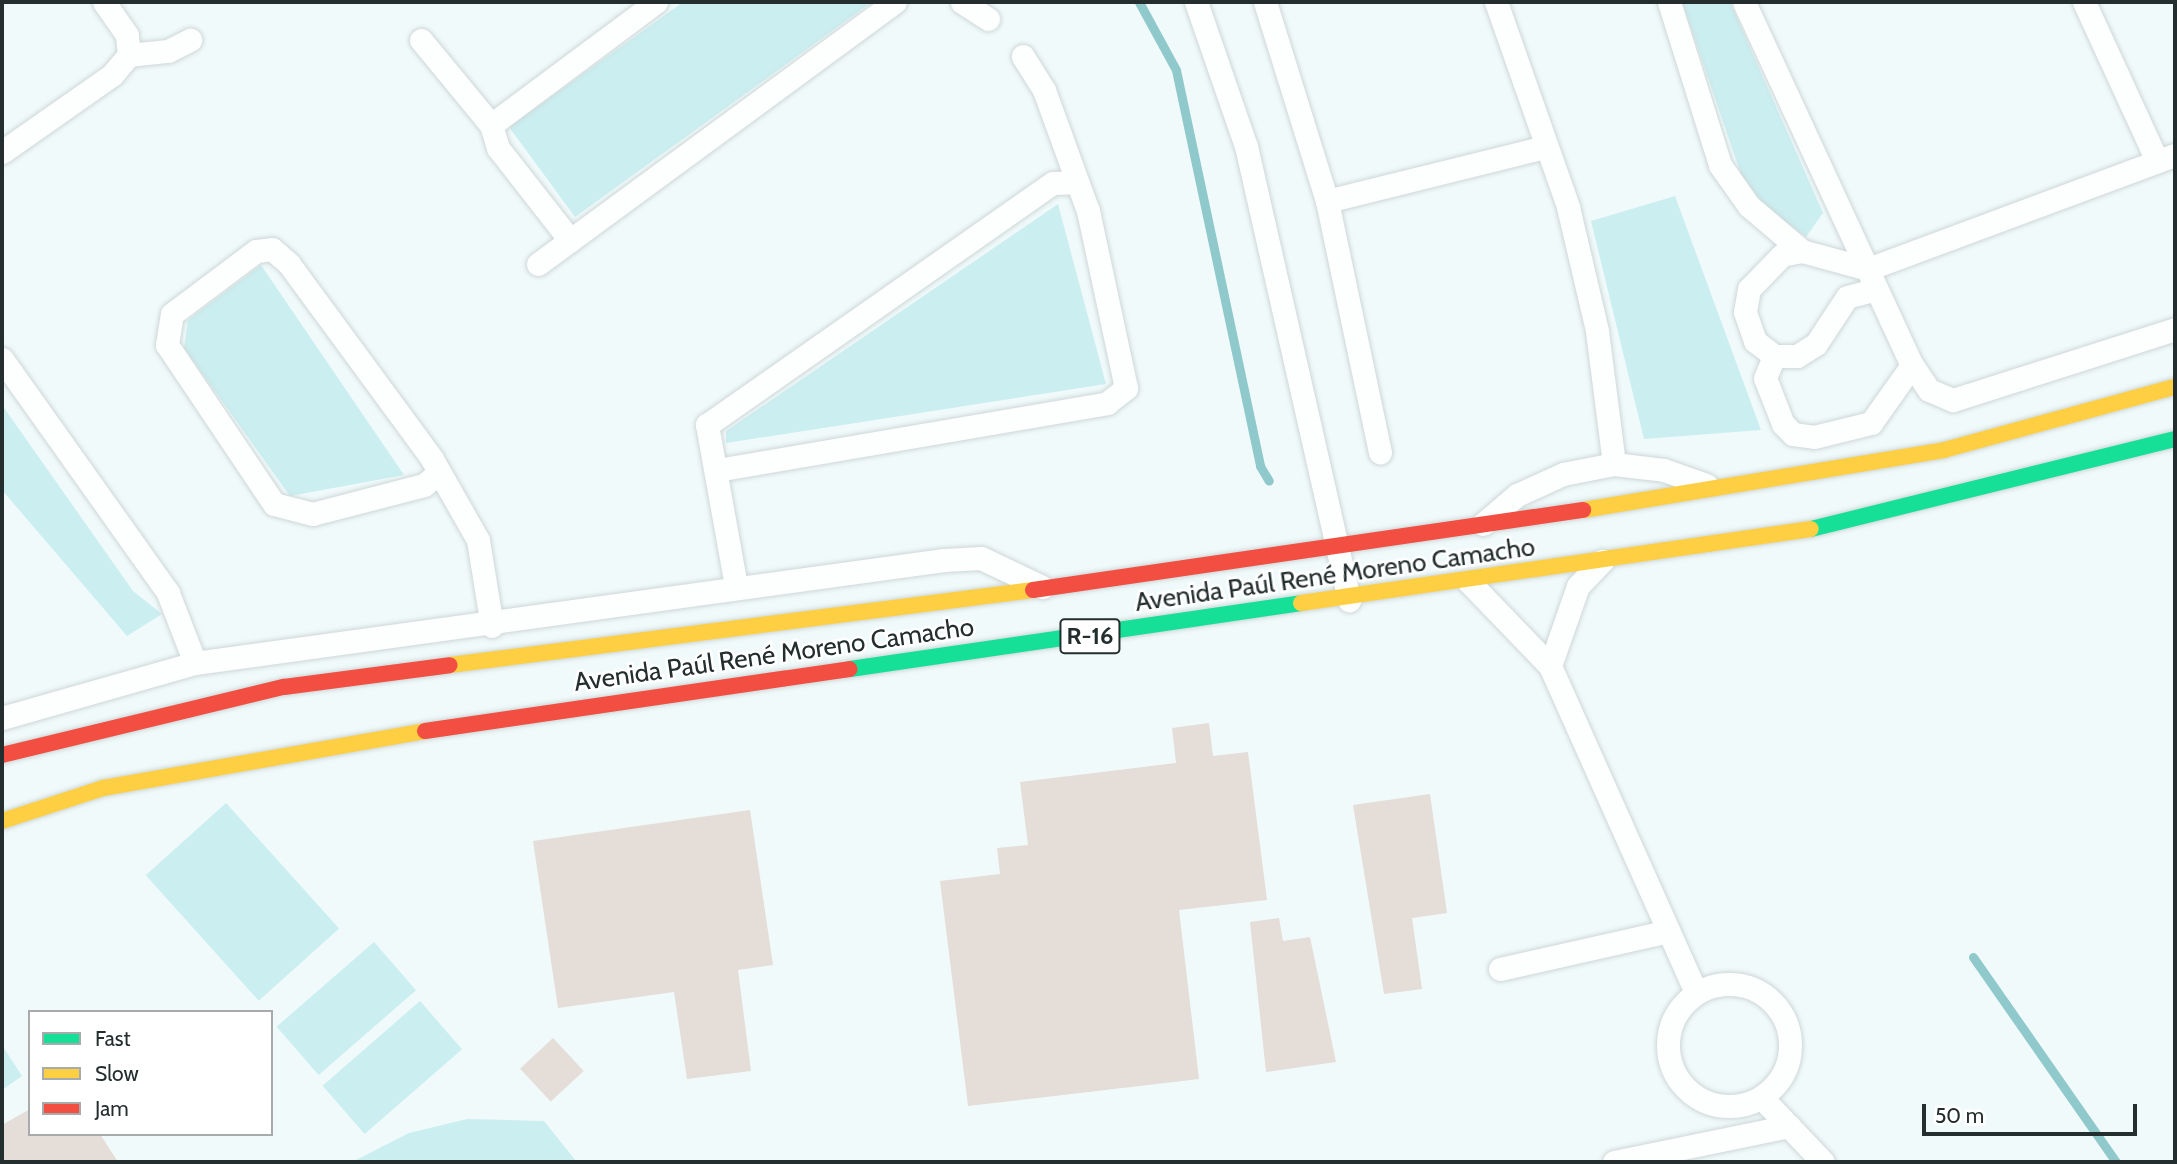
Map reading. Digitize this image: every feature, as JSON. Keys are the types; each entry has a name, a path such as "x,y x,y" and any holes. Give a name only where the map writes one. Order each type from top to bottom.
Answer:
{"main road":[{"name":"Avenida Paúl René Moreno Camacho","path":"2,755 284,687 1340,550 1944,450 2175,387"},
{"name":"Avenida Paúl René Moreno Camacho","path":"2,821 103,788 314,747 1349,600 1857,522 2175,439"}],"street":[{"path":"104,2 127,35 129,55"},
{"path":"491,125 656,2"},
{"path":"538,264 895,2"},
{"path":"962,2 988,19"},
{"path":"1196,2 1246,145 1340,550 1349,600"},
{"path":"1265,2 1327,201 1380,452"},
{"path":"1496,2 1569,207 1597,331 1614,464"},
{"path":"1669,2 1720,165 1749,206 1802,251 1872,279"},
{"path":"1744,2 1912,365 1929,390 1953,400 2175,329"},
{"path":"1802,251 1782,255 1749,289 1745,312 1755,341 1774,356 1797,356 1816,344 1847,297 1872,279 2166,158 2084,2"},
{"path":"2,152 112,75 129,55 160,53 190,40"},
{"path":"421,40 491,125 498,148 570,240"},
{"path":"717,470 1107,403 1126,388 1125,366 1077,183 1044,90 1023,56"},
{"path":"1327,201 1546,147"},
{"path":"736,586 707,425 1053,183 1077,183"},
{"path":"438,473 424,485 313,514 274,504 167,345 172,314 256,251 272,249 289,264 438,473 478,540 492,626"},
{"path":"1774,356 1765,378 1793,434 1814,437 1871,424"},
{"path":"2,359 168,593 195,663"},
{"path":"1872,461 1871,424 1912,365"},
{"path":"1478,527 1517,495 1563,474 1614,464 1664,470 1712,487"},
{"path":"2,718 195,663 492,626 736,586 981,558 1045,588"},
{"path":"1550,666 1578,586 1602,561"},
{"path":"1469,582 1550,666 1696,992"},
{"path":"1500,969 1668,931"},
{"path":"1743,984 1782,1012 1790,1035 1789,1059 1762,1098 1715,1105 1676,1077 1668,1030 1696,992 1743,984"},
{"path":"1762,1098 1823,1162"},
{"path":"1614,1162 1788,1126"}],"shaded area":[{"path":"683,2 872,2 575,217 509,127"},
{"path":"1682,2 1730,2 1823,213 1806,237 1762,205 1741,174"},
{"path":"1675,196 1761,430 1644,439 1591,221"},
{"path":"1058,204 1106,384 726,443 726,431"},
{"path":"261,265 404,475 290,496 184,348 188,320"},
{"path":"2,405 133,591 162,614 127,636 2,490"},
{"path":"226,803 339,929 259,1001 146,875"},
{"path":"374,942 416,990 319,1075 277,1027"},
{"path":"420,1001 462,1049 365,1134 323,1086"},
{"path":"2,1045 22,1076 2,1090"},
{"path":"467,1119 544,1121 577,1162 352,1162 409,1133"}],"building":[{"path":"1209,723 1213,756 1248,752 1267,900 1179,910 1199,1079 968,1106 940,881 1000,874 997,848 1028,845 1020,782 1176,763 1172,728"},
{"path":"1430,794 1447,913 1412,918 1422,989 1384,994 1353,805"},
{"path":"750,810 773,965 738,970 751,1071 687,1079 674,992 558,1008 533,841"},
{"path":"1279,918 1283,941 1310,937 1336,1062 1266,1072 1250,922"},
{"path":"553,1038 584,1071 551,1102 520,1069"},
{"path":"28,1110 28,1136 101,1136 118,1162 2,1162 2,1125"}],"waterway":[{"path":"1139,2 1176,70 1260,466 1269,481"},
{"path":"1973,957 2116,1162"}],"traffic: fast":[{"path":"1811,529 2175,439"},
{"path":"850,669 1301,603"}],"traffic: slow":[{"path":"1583,510 1944,450 2175,387"},
{"path":"1301,603 1811,529"},
{"path":"450,665 1033,590"},
{"path":"2,821 103,788 425,731"}],"traffic: jam":[{"path":"1033,590 1583,510"},
{"path":"2,755 284,687 450,665"},
{"path":"425,731 850,669"}]}
